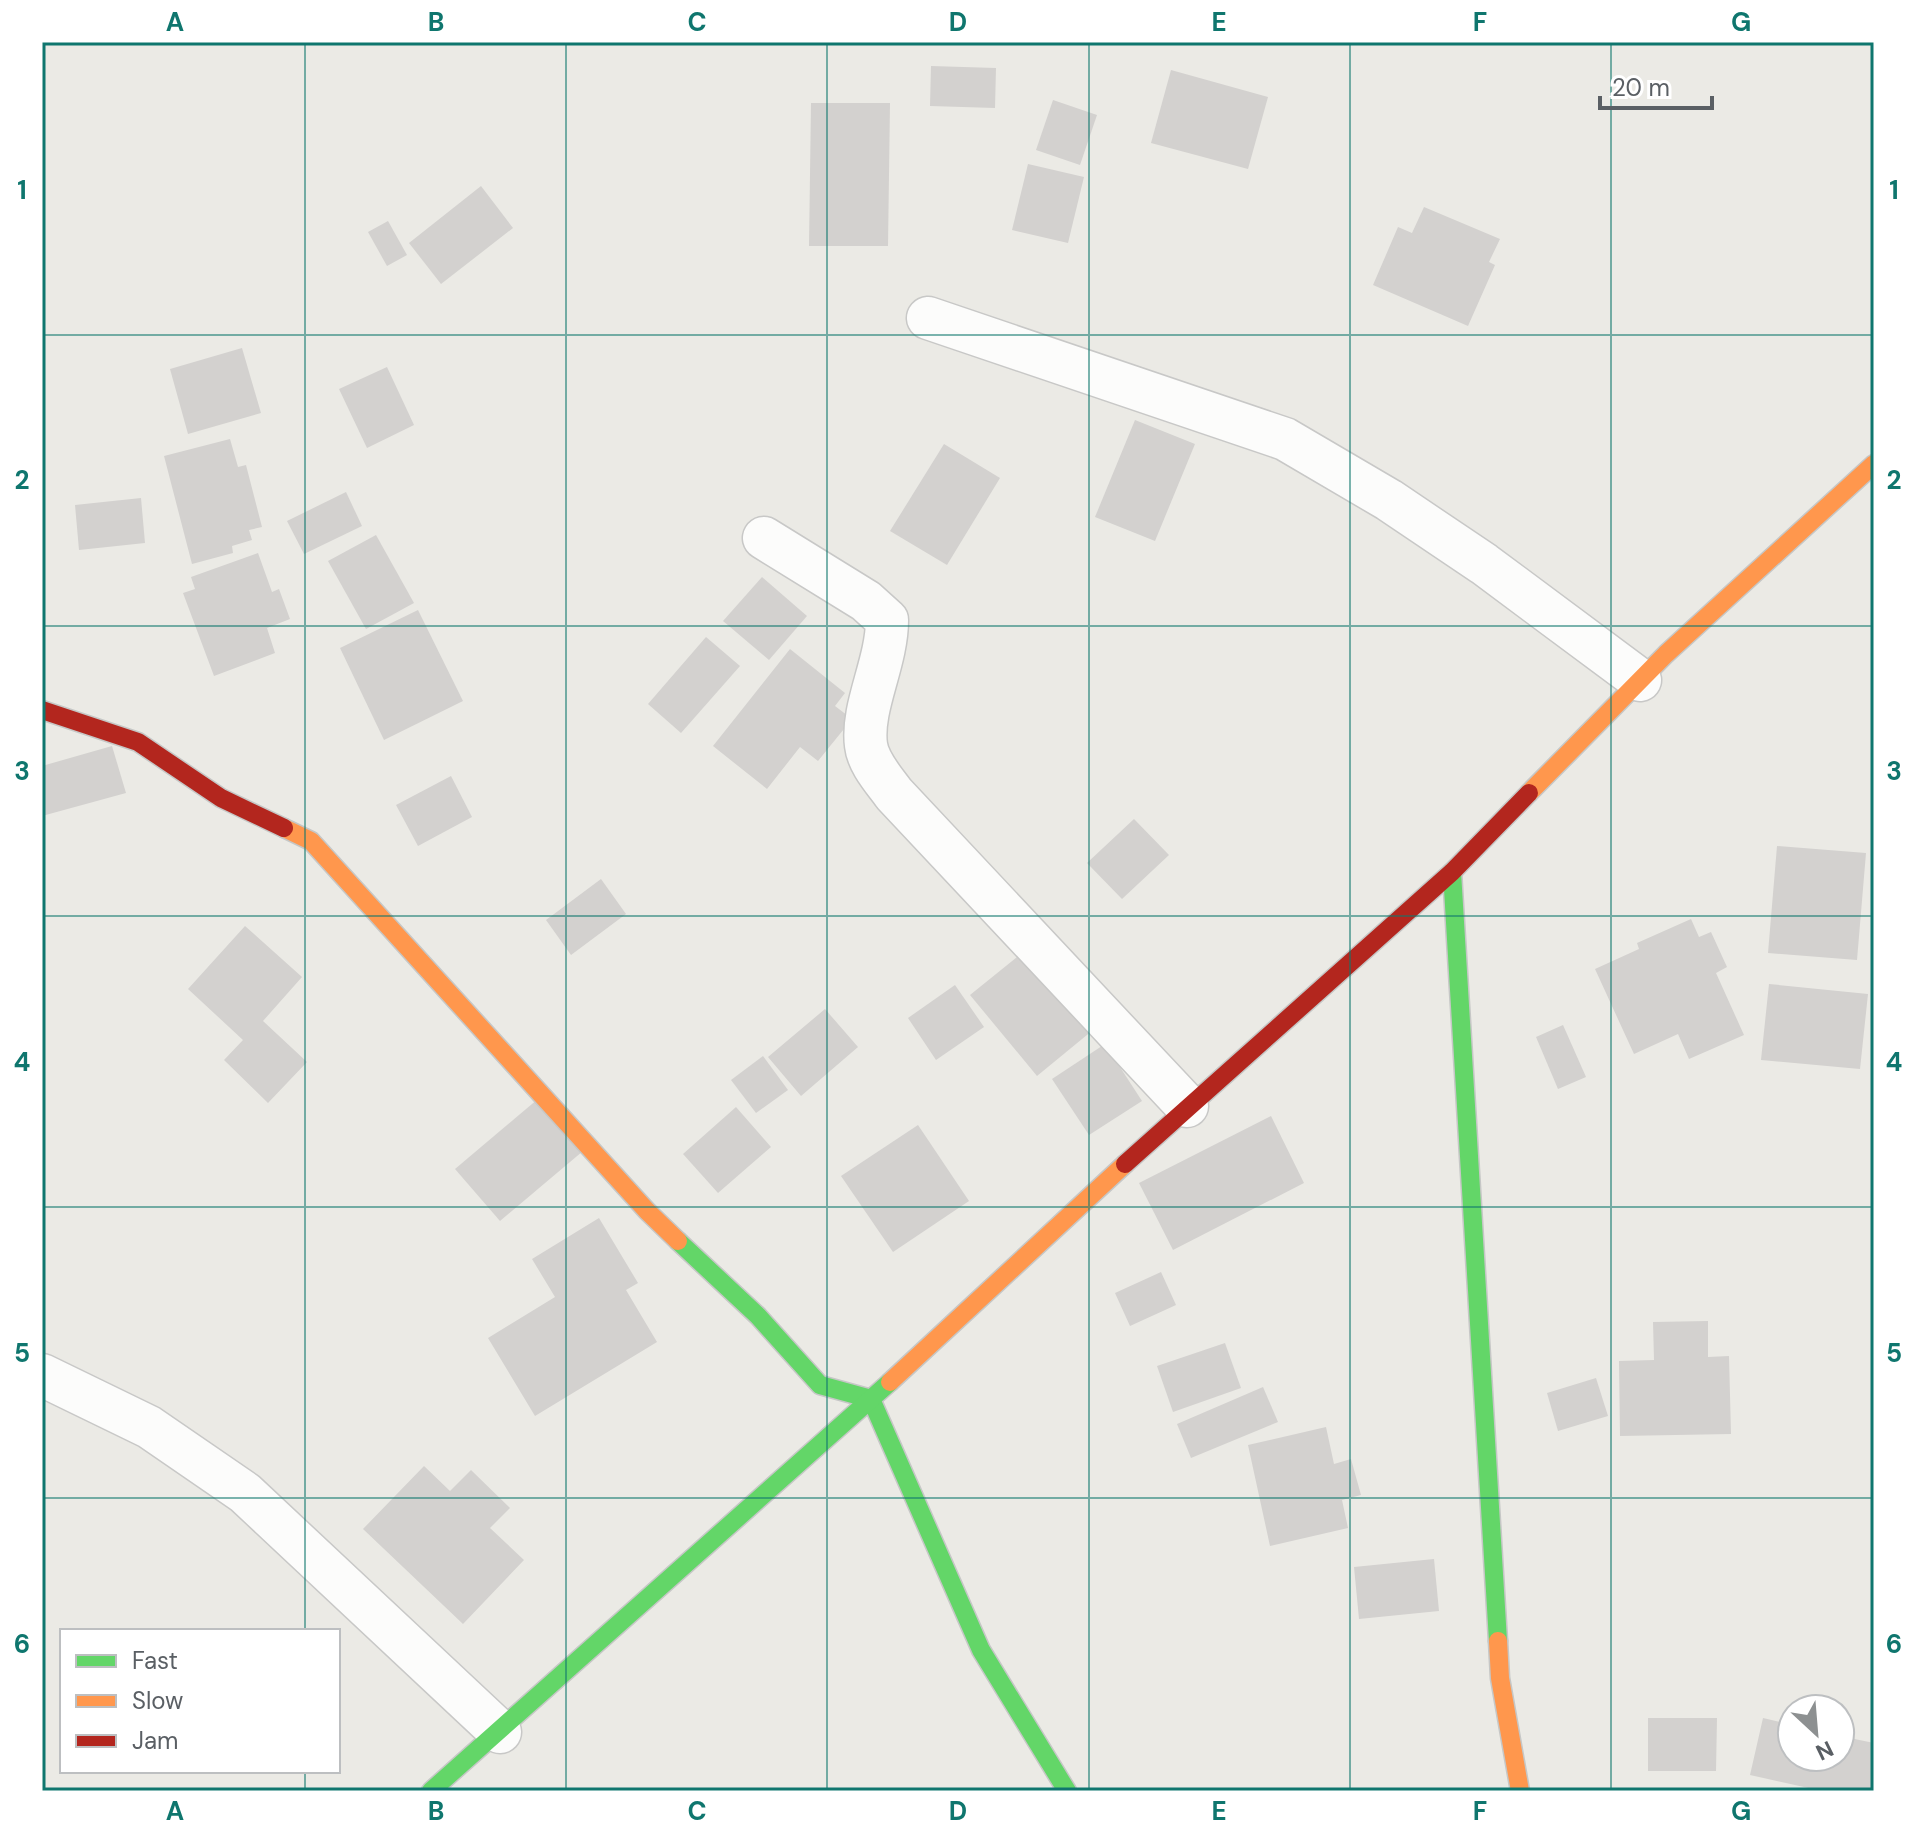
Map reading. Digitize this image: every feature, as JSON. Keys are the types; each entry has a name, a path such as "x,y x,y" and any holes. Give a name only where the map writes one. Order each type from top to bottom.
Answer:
{"street":[{"path":"928,318 1285,439 1389,500 1472,556 1640,680"},
{"path":"431,1791 871,1399 1187,1106 1452,872 1640,680 1874,464"},
{"path":"764,538 866,601 887,620 887,647 868,714 866,746 875,768 894,794 1187,1106"},
{"path":"42,710 138,742 221,798 311,841 647,1211 758,1316 820,1385 871,1399"},
{"path":"1452,872 1500,1678 1520,1791"},
{"path":"42,1375 149,1427 245,1493 500,1732"},
{"path":"871,1399 981,1650 1067,1791"}],"building":[{"path":"931,66 996,68 995,108 930,106"},
{"path":"1171,70 1268,97 1248,169 1151,143"},
{"path":"1053,100 1097,115 1080,165 1036,150"},
{"path":"811,103 890,103 888,246 809,246"},
{"path":"1028,164 1084,177 1068,243 1012,230"},
{"path":"481,186 513,228 441,284 409,243"},
{"path":"1424,207 1500,239 1489,262 1495,265 1468,326 1373,285 1398,227 1412,233"},
{"path":"388,221 407,255 387,266 368,232"},
{"path":"242,348 261,413 188,434 170,369"},
{"path":"387,367 414,425 367,448 339,389"},
{"path":"1135,420 1195,444 1155,541 1095,517"},
{"path":"230,439 238,467 246,465 262,527 249,530 252,540 232,546 233,553 192,564 164,456"},
{"path":"944,444 1000,478 947,565 890,531"},
{"path":"346,492 362,526 304,554 287,521"},
{"path":"141,498 145,543 79,550 75,505"},
{"path":"376,535 414,603 366,629 328,561"},
{"path":"258,553 272,592 279,589 290,619 267,628 275,653 214,676 183,593 195,589 191,577"},
{"path":"762,577 807,616 769,660 723,621"},
{"path":"418,610 463,701 384,740 340,648"},
{"path":"706,637 740,666 681,733 648,704"},
{"path":"790,649 845,693 835,706 852,719 818,761 800,747 767,789 713,746"},
{"path":"112,746 126,793 42,816 42,766"},
{"path":"451,776 472,817 418,846 396,805"},
{"path":"1134,819 1169,855 1122,899 1087,863"},
{"path":"1777,846 1866,853 1857,960 1768,953"},
{"path":"601,879 626,914 571,955 546,920"},
{"path":"1691,919 1699,937 1711,932 1727,967 1716,973 1744,1035 1689,1059 1678,1034 1634,1054 1595,969 1639,949 1637,943"},
{"path":"245,926 302,977 263,1021 307,1062 268,1103 224,1060 243,1040 188,989"},
{"path":"1027,949 1093,1030 1037,1076 970,995"},
{"path":"1769,984 1868,994 1860,1069 1761,1060"},
{"path":"955,985 984,1027 936,1060 908,1018"},
{"path":"825,1009 858,1047 801,1096 768,1057"},
{"path":"1563,1025 1586,1077 1558,1089 1536,1037"},
{"path":"1105,1044 1142,1101 1089,1135 1052,1079"},
{"path":"763,1056 788,1090 756,1113 731,1080"},
{"path":"545,1093 589,1146 500,1221 455,1169"},
{"path":"736,1107 771,1147 718,1193 683,1154"},
{"path":"1271,1116 1304,1183 1173,1250 1139,1183"},
{"path":"918,1125 969,1201 893,1252 841,1176"},
{"path":"599,1218 638,1283 626,1290 657,1342 535,1416 488,1338 555,1297 532,1259"},
{"path":"1161,1272 1176,1305 1130,1326 1115,1293"},
{"path":"1708,1321 1708,1357 1729,1356 1731,1434 1620,1436 1619,1361 1654,1360 1653,1322"},
{"path":"1225,1343 1241,1388 1173,1412 1157,1366"},
{"path":"1596,1378 1608,1416 1558,1431 1547,1393"},
{"path":"1263,1387 1278,1422 1191,1458 1177,1424"},
{"path":"1326,1427 1334,1464 1351,1459 1361,1495 1342,1500 1348,1528 1270,1546 1248,1445"},
{"path":"424,1466 450,1491 471,1470 510,1508 490,1528 524,1560 463,1624 363,1529"},
{"path":"1434,1559 1439,1611 1359,1619 1354,1567"},
{"path":"1648,1718 1717,1718 1716,1771 1648,1771"},
{"path":"1763,1718 1776,1721 1776,1773 1856,1773 1856,1739 1874,1743 1874,1791 1822,1791 1750,1775"}],"traffic: fast":[{"path":"1452,872 1498,1641"},
{"path":"678,1241 758,1316 820,1385 871,1399 981,1650 1067,1791"},
{"path":"431,1791 890,1382"}],"traffic: slow":[{"path":"1529,793 1666,654 1874,464"},
{"path":"284,828 311,841 647,1211 678,1241"},
{"path":"890,1382 1125,1164"},
{"path":"1498,1641 1500,1678 1520,1791"}],"traffic: jam":[{"path":"42,710 138,742 221,798 284,828"},
{"path":"1125,1164 1452,872 1529,793"}]}
